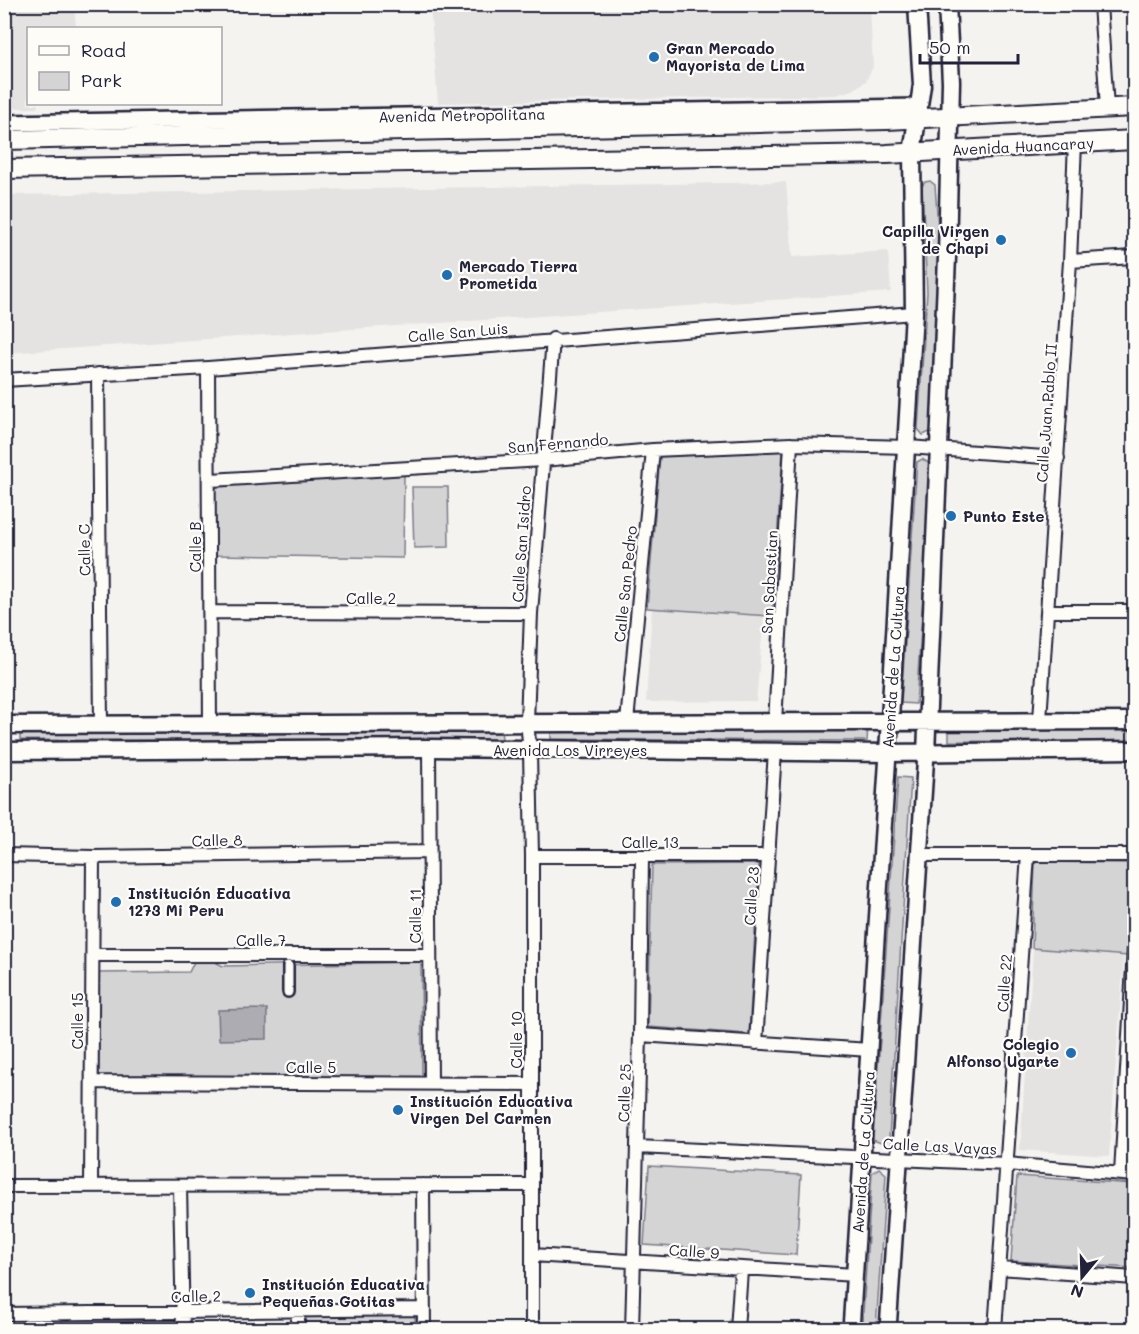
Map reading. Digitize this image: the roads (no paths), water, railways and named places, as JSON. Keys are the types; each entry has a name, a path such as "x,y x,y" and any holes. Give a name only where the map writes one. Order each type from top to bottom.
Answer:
{"main road":[{"name":"Avenida de La Cultura","path":"888,753 908,447 914,313 912,153 922,85 917,4"},
{"path":"926,753 944,352 951,82 947,4"},
{"path":"919,112 950,115 1134,107"},
{"name":"Avenida Metropolitana","path":"4,140 919,112"},
{"name":"Avenida Huancaray","path":"912,153 1134,140"},
{"path":"4,169 912,153"},
{"name":"Avenida Los Virreyes","path":"4,726 1134,721"},
{"name":"Avenida Los Virreyes","path":"4,751 429,748 530,751 926,753 1134,750"}],"street":[{"path":"1100,4 1107,108"},
{"name":"Avenida Metropolitana","path":"4,123 919,112"},
{"name":"Calle Juan Pablo II","path":"1040,720 1070,261 1074,143"},
{"path":"1070,261 1134,257"},
{"name":"Calle San Luis","path":"4,380 208,368 552,339 914,313"},
{"name":"Calle San Isidro","path":"530,751 527,722 531,613 552,339"},
{"name":"Calle B","path":"208,368 211,480 210,726"},
{"name":"Calle C","path":"98,374 101,726"},
{"name":"San Fernando","path":"211,480 543,460 653,450 791,444 908,447 1058,458"},
{"name":"San Sabastian","path":"775,722 791,444"},
{"name":"Calle San Pedro","path":"627,722 653,450"},
{"path":"1048,611 1134,610"},
{"name":"Calle 2","path":"210,612 531,613"},
{"name":"Calle 11","path":"429,748 430,1083"},
{"name":"Calle 10","path":"530,751 532,1329"},
{"name":"Calle 23","path":"756,1043 775,751"},
{"name":"Avenida de La Cultura","path":"851,1329 888,753"},
{"path":"888,1329 926,753"},
{"name":"Calle 8","path":"4,855 93,857 429,852"},
{"path":"921,855 1134,855"},
{"name":"Calle 22","path":"995,1329 1028,855"},
{"name":"Calle 13","path":"532,856 768,856"},
{"name":"Calle 15","path":"91,1186 93,857"},
{"name":"Calle 25","path":"632,1329 642,857"},
{"path":"1121,1173 1131,1066 1134,949"},
{"name":"Calle 7","path":"93,955 430,955"},
{"path":"288,966 288,992"},
{"path":"640,1035 870,1050"},
{"name":"Calle 5","path":"92,1082 530,1084"},
{"name":"Calle Las Vayas","path":"637,1147 1007,1164 1134,1175"},
{"path":"423,1185 424,1329"},
{"path":"4,1186 530,1185"},
{"path":"180,1186 183,1329"},
{"name":"Calle 9","path":"532,1255 741,1270 855,1275"},
{"path":"1000,1268 1134,1278"},
{"path":"737,1329 741,1270"},
{"name":"Calle 2","path":"4,1314 424,1309"},
{"path":"298,1310 298,1329"}],"place":[{"name":"Gran Mercado Mayorista de Lima","path":"654,57"},
{"name":"Capilla Virgen de Chapi","path":"1001,240"},
{"name":"Mercado Tierra Prometida","path":"447,275"},
{"name":"Punto Este","path":"951,516"},
{"name":"Institución Educativa 1273 Mi Peru","path":"116,902"},
{"name":"Colegio Alfonso Ugarte","path":"1071,1053"},
{"name":"Institución Educativa Virgen Del Carmen","path":"398,1110"},
{"name":"Institución Educativa Pequeñas Gotitas","path":"250,1293"}]}
